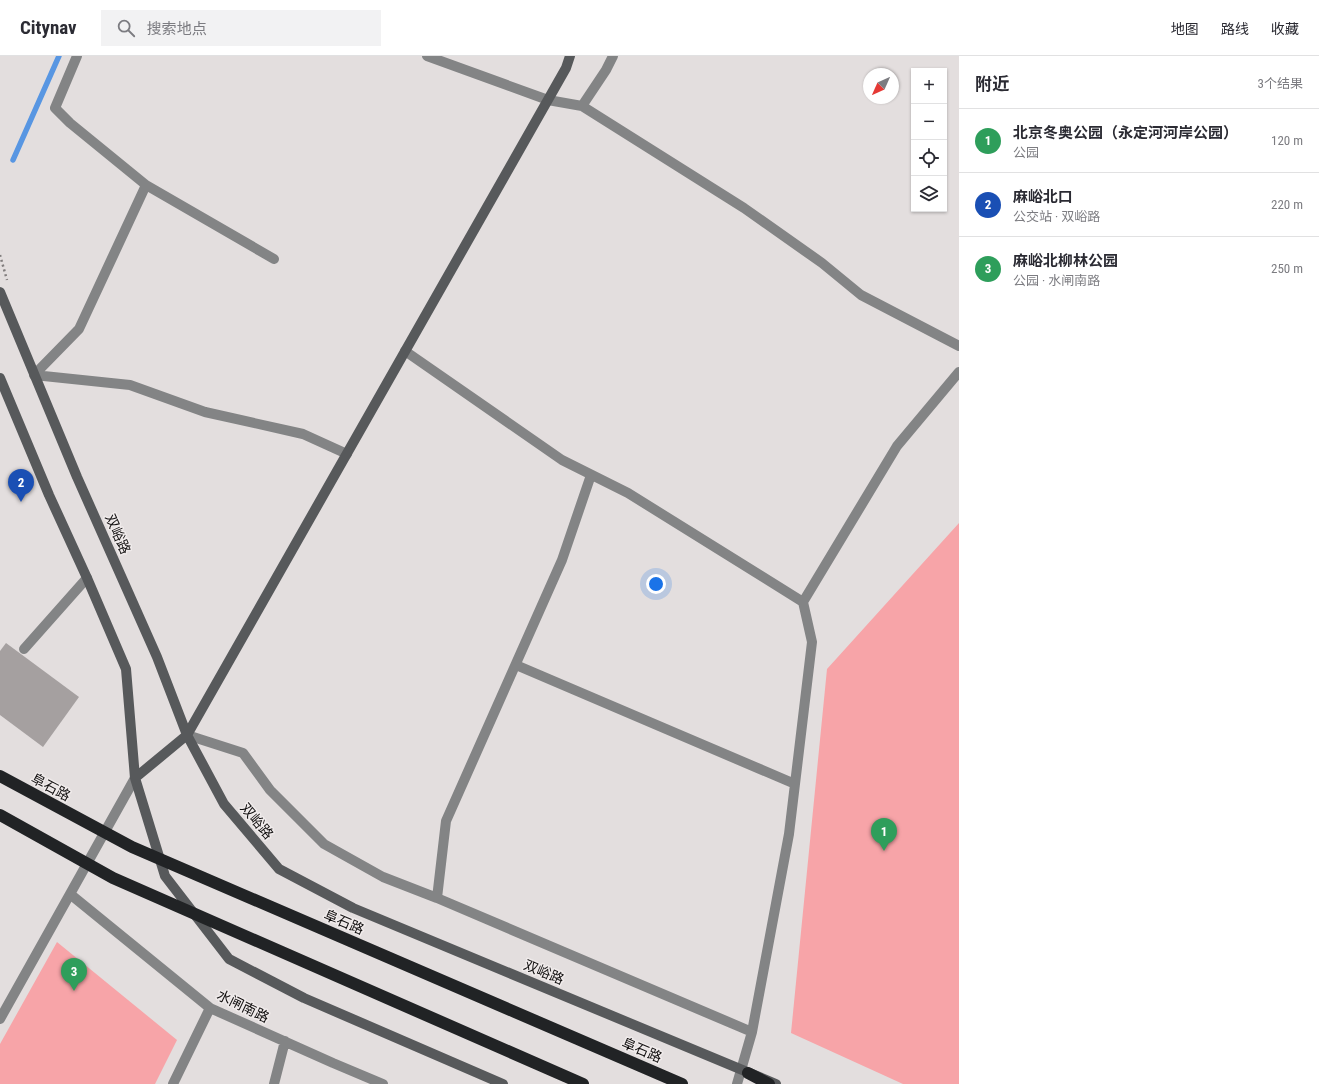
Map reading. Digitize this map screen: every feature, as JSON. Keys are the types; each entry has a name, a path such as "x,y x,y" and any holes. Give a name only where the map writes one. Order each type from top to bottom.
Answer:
{"highway":[{"name":"阜石路","path":"0,776 132,847 682,1084"},
{"path":"0,815 113,878 583,1084"},
{"path":"748,1073 769,1084"}],"street":[{"path":"77,56 55,108 70,123 146,185 274,259"},
{"path":"427,56 548,100 582,106 744,208 822,263 861,295 959,346"},
{"path":"0,1019 135,778 187,735 548,100 566,68 570,56"},
{"path":"582,106 614,56"},
{"path":"34,375 79,329 146,185"},
{"name":"双峪路","path":"0,292 34,375 157,657 187,735 224,804 279,869 353,908 776,1084"},
{"path":"405,351 562,460 628,493 804,602"},
{"path":"737,1084 752,1032 789,834 812,642 804,602 897,446 959,372"},
{"path":"34,375 130,385 205,412 303,434 347,454"},
{"path":"0,378 49,495 126,669 135,778 165,876 229,959 304,998 502,1084"},
{"path":"437,898 446,821 562,560 591,475"},
{"path":"24,649 87,578"},
{"path":"516,665 795,784"},
{"path":"187,735 243,753 270,790 324,844 383,878 437,898 752,1032"},
{"name":"水闸南路","path":"70,894 210,1008 384,1084"},
{"path":"173,1084 210,1008"},
{"path":"274,1084 285,1041"}],"shaded area":[{"path":"959,523 959,1084 903,1084 791,1033 827,669"},
{"path":"57,942 177,1040 155,1084 0,1084 0,1044"}],"building":[{"path":"6,643 79,697 43,747 0,715 0,651"}],"waterway":[{"path":"13,160 59,56"}],"place":[{"name":"麻峪北口","path":"21,502"},
{"name":"北京冬奥公园（永定河河岸公园）","path":"884,851"},
{"name":"麻峪北柳林公园","path":"74,991"}]}
